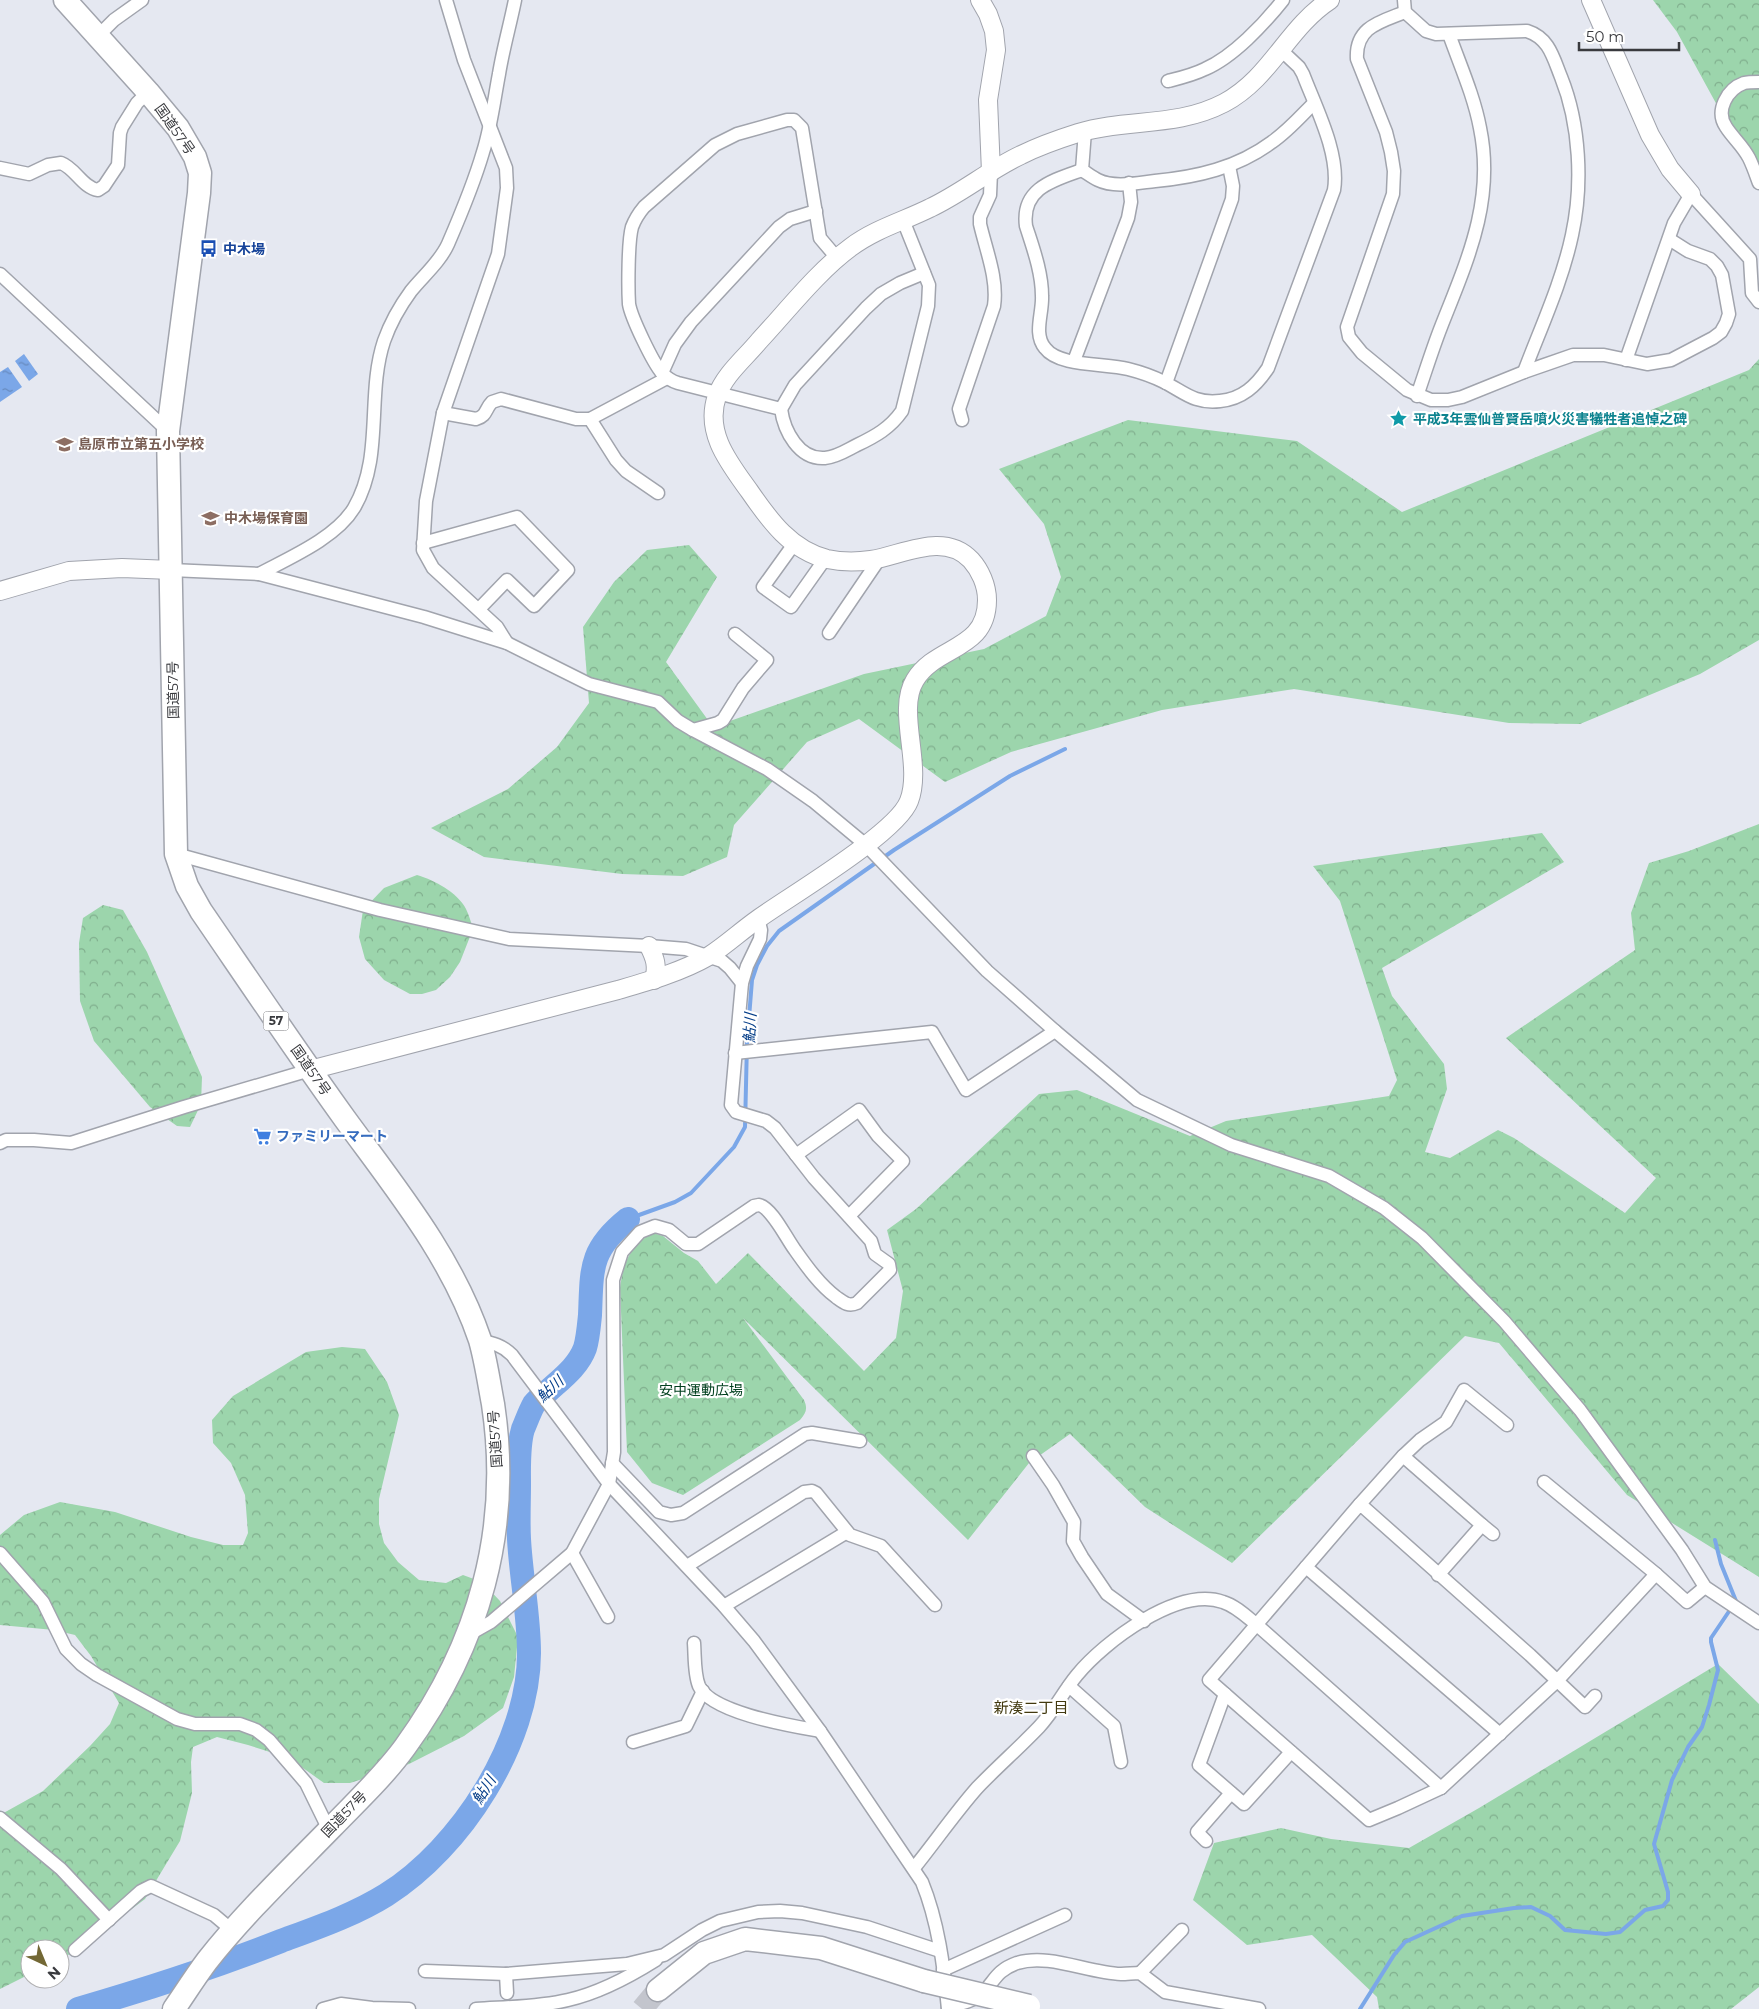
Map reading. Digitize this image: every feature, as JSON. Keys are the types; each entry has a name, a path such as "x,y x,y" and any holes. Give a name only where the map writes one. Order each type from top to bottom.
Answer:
{"highway":[{"name":"国道57号","path":"65,0 148,92 188,142 200,173 200,193 168,431 176,854 187,886 201,911 310,1070 428,1234 448,1267 480,1341 496,1426 498,1466 497,1514 490,1563 468,1635 451,1675 429,1713 404,1749 380,1778 233,1931 208,1960 174,2009"},
{"path":"658,1990 704,1953 745,1939 821,1948 933,1975 1035,2008"}],"street":[{"path":"98,36 114,20 142,0"},
{"path":"446,0 464,60 506,168 507,176 498,254 444,413 426,501 422,544 425,556 433,568 497,627 507,643"},
{"path":"259,574 303,550 339,526 354,508 364,485 372,457 376,382 384,341 396,315 411,292 448,246 483,152 515,0"},
{"path":"962,420 959,408 994,306 996,295 980,217 990,196 988,100 996,50 994,31 988,14 980,0"},
{"path":"1168,82 1204,70 1234,51 1274,11 1282,0"},
{"path":"0,1142 6,1140 34,1140 71,1143 310,1070 654,980 709,956 758,918 871,849 905,810 912,791 914,781 908,702 912,685 932,662 959,647 974,635 984,617 987,598 986,590 978,570 965,554 948,546 917,549 854,562 825,559 794,544 780,532 766,515 726,460 718,440 713,418 718,392 735,368 837,258 870,235 932,207 1019,156 1047,143 1085,131 1113,126 1164,122 1210,110 1244,90 1260,76 1282,51 1303,22 1330,0"},
{"path":"1591,0 1650,136 1670,169 1746,252 1752,266 1750,284 1752,293 1759,302"},
{"path":"1524,372 1562,272 1572,235 1577,204 1578,173 1571,111 1564,84 1552,52 1542,38 1527,31 1436,34 1426,31 1404,6 1372,26 1359,39 1356,49 1357,59 1386,132 1394,171 1393,194 1347,327 1349,337 1354,346 1398,383 1417,396 1431,400 1448,400 1462,397 1573,355 1604,355 1646,364 1671,360 1713,338 1721,332 1729,314 1722,275 1710,259 1688,251 1669,239"},
{"path":"1417,396 1435,341 1476,235 1482,205 1484,159 1481,130 1474,103 1449,34"},
{"path":"1082,170 1043,185 1030,200 1025,217 1042,287 1042,309 1039,329 1043,346 1056,358 1126,368 1152,376 1193,399 1220,402 1230,400 1247,392 1255,386 1268,368 1334,190 1336,172 1334,158 1299,67 1282,51"},
{"path":"1759,82 1745,83 1728,95 1723,104 1722,115 1725,126 1750,158 1759,183"},
{"path":"0,168 29,174 48,165 61,163 71,169 92,188 98,190 104,186 118,165 122,127 137,103 148,92"},
{"path":"1082,170 1099,181 1113,184 1184,178 1207,174 1258,152 1273,142 1314,103"},
{"path":"781,409 678,383 665,376 657,367 632,316 629,304 632,228 637,216 644,207 715,145 737,134 787,120 794,120 802,128 820,238 837,258"},
{"path":"1082,170 1085,131"},
{"path":"1166,383 1232,200 1233,186 1229,166"},
{"path":"1074,361 1128,218 1131,202 1130,183"},
{"path":"1626,360 1669,239 1680,211 1691,194"},
{"path":"444,413 476,419 484,415 492,402 501,399 576,418 590,419 665,376 675,344 691,322 779,227 790,219 816,211"},
{"path":"903,220 924,273 928,285 928,306 902,410 888,428 879,435 835,456 813,457 803,452 783,425 781,409 795,385 881,294 924,273"},
{"path":"0,274 168,431"},
{"path":"590,419 621,466 658,493"},
{"path":"422,544 517,517 568,570 534,606 507,580 479,609"},
{"path":"794,544 763,587 791,607 825,559"},
{"path":"829,633 880,558"},
{"path":"0,591 68,572 122,568 259,574 424,617 507,643 589,684 658,702 678,721 767,769 813,801 871,849 987,971 1137,1100 1231,1145 1329,1176 1384,1208 1422,1238 1504,1321 1580,1410 1682,1550 1705,1587 1759,1623"},
{"path":"693,730 723,720 743,688 768,660 735,634"},
{"path":"176,854 380,910 508,939 686,949 722,961 742,983"},
{"path":"468,1635 491,1622 572,1553 609,1484 614,1452 613,1280 622,1252 640,1232 655,1226 669,1230 686,1244 698,1244 754,1206 764,1206 821,1284 846,1304 853,1305 876,1285 891,1268 889,1264 875,1254 871,1241 814,1178 772,1124 736,1112 731,1105 743,1052 742,983 747,966 760,939 761,930 758,918"},
{"path":"649,946 656,963 657,970 654,980"},
{"path":"743,1052 932,1032 966,1090 1055,1031"},
{"path":"796,1154 859,1110 865,1116 878,1136 903,1161 849,1216"},
{"path":"480,1341 497,1344 505,1348 609,1484 754,1640 820,1731 914,1868 928,1896 940,1951 933,1975 948,2008 969,2002 986,1988 999,1972 1016,1964 1029,1961 1043,1961 1120,1974 1140,1973 1165,1992 1259,2009"},
{"path":"1507,1425 1464,1390 1446,1422 1420,1440 1404,1456 1360,1504 1209,1680 1369,1820 1441,1788 1557,1680 1656,1574"},
{"path":"612,1463 659,1512 671,1515 683,1512 805,1434 812,1433 860,1441"},
{"path":"1032,1456 1053,1485 1074,1522 1073,1541 1107,1594 1144,1621"},
{"path":"1404,1456 1493,1534"},
{"path":"1544,1482 1656,1574 1687,1602 1705,1587"},
{"path":"686,1566 809,1491 816,1493 854,1538 881,1546 935,1605"},
{"path":"1360,1504 1585,1706 1595,1696"},
{"path":"1438,1575 1482,1525"},
{"path":"724,1606 847,1532"},
{"path":"0,1553 43,1602 66,1649 81,1664 97,1675 177,1719 195,1724 240,1724 256,1730 269,1740 306,1782 329,1830"},
{"path":"572,1553 608,1617"},
{"path":"1306,1567 1500,1734"},
{"path":"914,1868 978,1788 1052,1713 1076,1676 1098,1653 1144,1621 1169,1607 1190,1601 1207,1599 1223,1602 1237,1610 1257,1625 1441,1788"},
{"path":"694,1643 699,1685 709,1698 730,1709 764,1720 820,1731"},
{"path":"1069,1686 1114,1726 1121,1762"},
{"path":"633,1742 686,1726 703,1691"},
{"path":"1225,1694 1199,1765 1244,1804 1291,1752"},
{"path":"1206,1841 1197,1832 1232,1793"},
{"path":"0,1818 61,1869 109,1920"},
{"path":"75,1950 141,1891 151,1886 214,1916 233,1931"},
{"path":"476,2009 568,2000 627,1979 702,1930 720,1921 758,1912 802,1913 866,1927 940,1951"},
{"path":"933,1975 1065,1915"},
{"path":"1140,1973 1182,1930"},
{"path":"425,1971 506,1974 627,1964 664,1955"},
{"path":"506,1974 507,1993"},
{"path":"323,2009 341,2004 372,2008 409,2009"}],"green space":[{"path":"1653,0 1759,0 1759,182 1677,32"},
{"path":"1759,359 1759,640 1700,674 1580,724 1509,723 1294,689 1162,710 1011,752 945,782 859,719 807,742 734,825 727,857 683,876 622,874 484,857 431,828 508,789 557,747 589,703 583,627 614,582 647,550 689,545 717,577 666,662 713,727 864,674 984,649 1046,616 1061,577 1044,524 999,469 1128,420 1297,441 1402,512 1749,370"},
{"name":"安中運動広場","path":"1759,824 1759,1577 1627,1495 1499,1343 1465,1336 1232,1563 1145,1507 1070,1434 1029,1463 968,1540 743,1318 804,1400 806,1411 800,1420 683,1495 652,1483 627,1452 620,1288 623,1271 633,1249 653,1233 663,1236 684,1253 698,1261 716,1284 748,1253 864,1371 896,1338 903,1291 887,1230 916,1209 1039,1094 1077,1090 1190,1136 1226,1121 1389,1096 1397,1080 1340,901 1313,866 1542,833 1564,862 1382,968 1392,996 1444,1064 1447,1089 1425,1152 1450,1158 1498,1130 1514,1138 1625,1213 1656,1178 1506,1038 1635,950 1631,913 1649,863 1689,851"},
{"path":"417,875 438,883 457,897 466,909 473,929 460,962 450,977 436,990 422,994 410,994 384,980 365,959 359,937 363,910 384,888"},
{"path":"103,905 123,910 147,952 202,1077 201,1104 190,1127 177,1126 150,1107 94,1041 80,1001 79,943 83,918"},
{"path":"342,1347 365,1349 387,1382 399,1415 379,1499 379,1524 384,1543 398,1562 419,1580 446,1583 463,1575 482,1582 500,1601 518,1637 514,1677 503,1708 464,1736 409,1764 350,1783 324,1783 289,1758 217,1737 193,1747 191,1762 192,1793 180,1841 145,1899 70,1954 70,1939 20,1939 20,1979 0,1989 0,1815 43,1791 110,1724 119,1703 91,1656 75,1635 54,1630 0,1625 0,1535 24,1515 60,1502 115,1512 191,1537 223,1545 243,1545 248,1533 245,1495 231,1463 213,1443 212,1420 233,1396 306,1352"},
{"path":"1718,1664 1759,1704 1759,1987 1731,2009 1379,2009 1377,1997 1312,1935 1247,1945 1193,1900 1214,1843 1281,1828 1331,1839 1409,1848"}],"water":[{"path":"24,354 38,374 29,381 15,361"},
{"path":"8,367 22,387 0,402 0,372"}],"waterway":[{"name":"鮎川","path":"628,1219 675,1202 691,1193 734,1147 745,1127 747,1043 752,980 767,946 779,931 894,850 1010,776 1065,749"},
{"name":"鮎川","path":"78,2009 155,1986 231,1960 361,1909 386,1895 414,1875 440,1850 486,1790 504,1756 517,1722 526,1687 529,1639 519,1525 519,1456 523,1429 534,1404 568,1372 582,1355 588,1332 591,1285 595,1261 606,1241 628,1219"},
{"path":"1360,2009 1394,1955 1405,1942 1462,1916 1531,1907 1550,1916 1565,1930 1606,1934 1620,1932 1645,1910 1663,1906 1668,1900 1668,1892 1654,1844 1672,1780 1688,1747 1702,1727 1709,1705 1718,1670 1711,1638 1736,1601 1721,1564 1715,1540"}],"tunnel":[{"path":"642,2009 658,1990"}],"place":[{"name":"中木場","path":"209,249"},
{"name":"平成3年雲仙普賢岳噴火災害犠牲者追悼之碑","path":"1399,419"},
{"name":"島原市立第五小学校","path":"64,444"},
{"name":"中木場保育園","path":"210,518"},
{"name":"ファミリーマート","path":"262,1136"}],"district":[{"name":"新湊二丁目","path":"1031,1708"}]}
